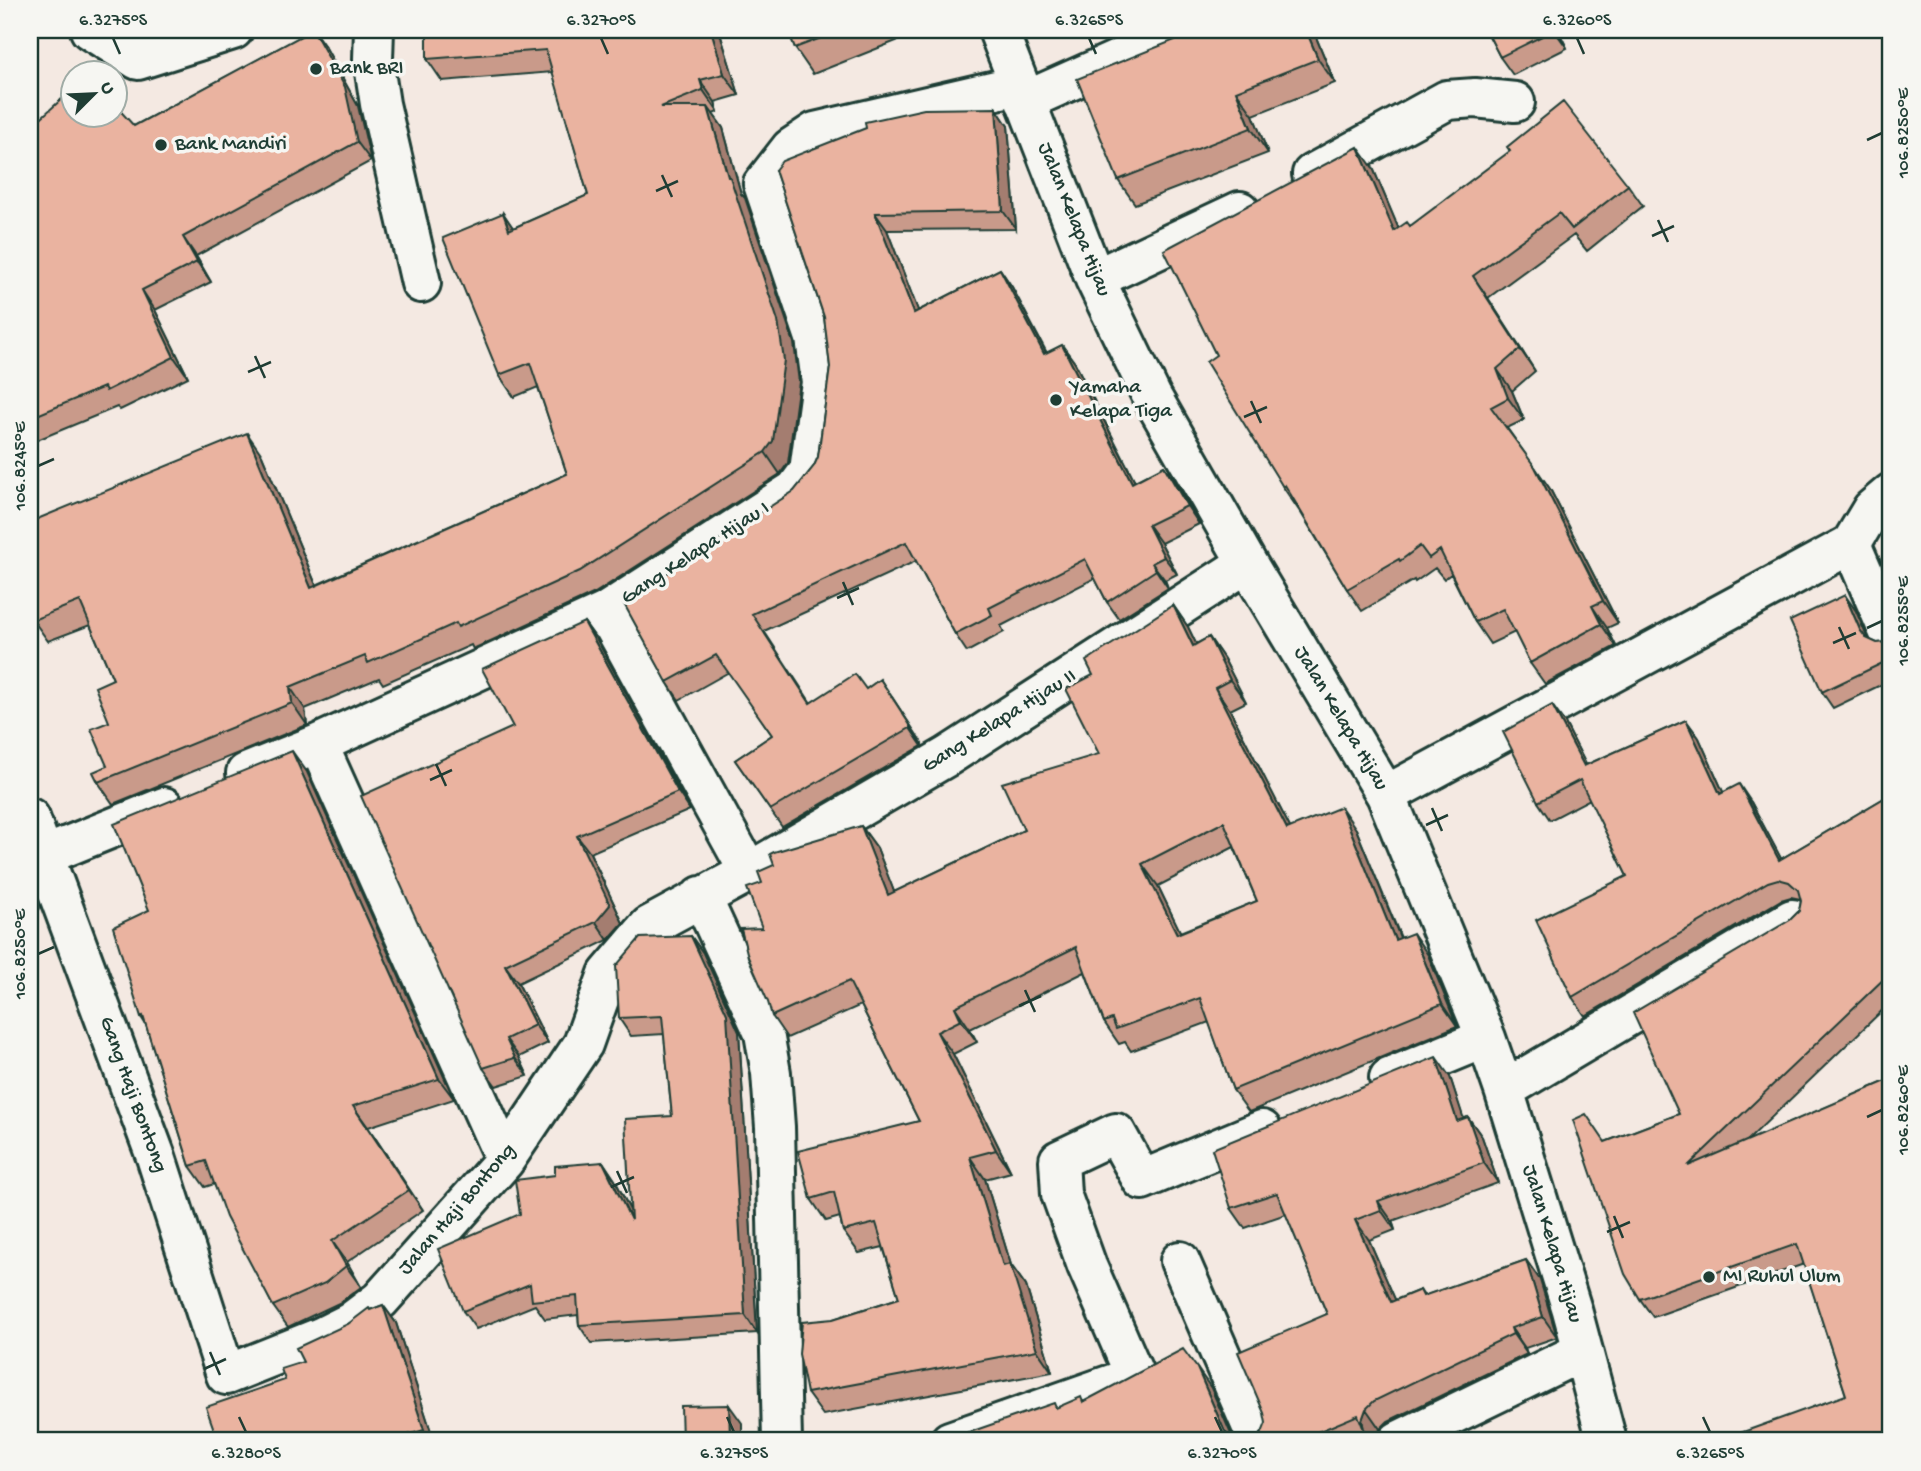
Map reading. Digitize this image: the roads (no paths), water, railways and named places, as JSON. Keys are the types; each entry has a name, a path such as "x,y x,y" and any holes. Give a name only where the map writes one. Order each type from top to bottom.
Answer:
{"street":[{"path":"90,30 138,60 233,30"},
{"path":"374,30 373,59 380,104 421,283"},
{"name":"Jalan Kelapa Hijau","path":"998,30 1095,279 1152,397 1247,564 1386,794 1486,1038 1504,1090 1583,1350 1607,1441"},
{"path":"1022,93 1184,30"},
{"name":"Gang Kelapa Hijau I","path":"43,856 318,744 606,612 795,490 809,471 821,382 815,338 763,184 791,148 815,132 1022,93"},
{"path":"1095,279 1280,191 1447,100 1475,98 1515,102"},
{"path":"1386,794 1851,544 1872,509 1891,493"},
{"path":"1851,544 1891,637"},
{"name":"Gang Kelapa Hijau II","path":"749,872 948,756 1247,564"},
{"path":"606,612 749,872"},
{"path":"318,744 505,1160"},
{"name":"Gang Haji Bontong","path":"30,818 156,1157 226,1375"},
{"name":"Jalan Haji Bontong","path":"226,1375 321,1337 351,1322 380,1300 505,1160 583,1044 608,974 649,926 749,872"},
{"path":"701,896 764,1032 771,1073 775,1127 782,1441"},
{"path":"1504,1090 1791,919"},
{"path":"1361,1089 1486,1038"},
{"path":"950,1441 1135,1376 1087,1266 1061,1194 1059,1160 1116,1133 1142,1180 1296,1116"},
{"path":"1180,1261 1258,1441"},
{"path":"1398,1441 1583,1350"}],"place":[{"name":"Bank BRI","path":"316,69"},
{"name":"Bank Mandiri","path":"161,145"},
{"name":"Yamaha Kelapa Tiga","path":"1056,400"},
{"name":"MI Ruhul Ulum","path":"1709,1277"}]}
